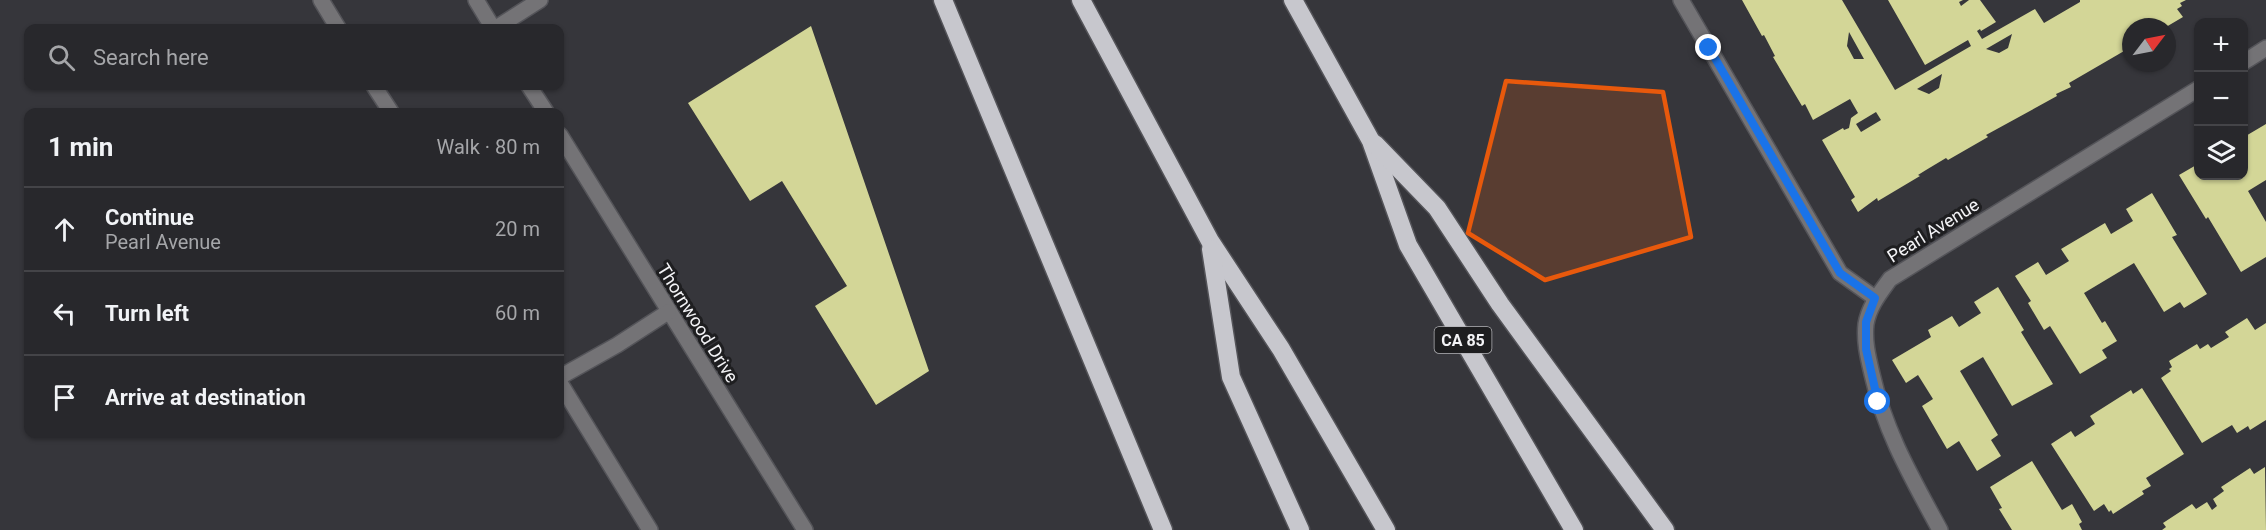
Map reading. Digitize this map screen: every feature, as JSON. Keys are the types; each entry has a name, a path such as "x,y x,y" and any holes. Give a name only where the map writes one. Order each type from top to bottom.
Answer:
{"highway":[{"path":"943,0 1160,523"},
{"path":"1081,0 1210,241 1281,349 1386,530"},
{"name":"CA 85","path":"1293,0 1371,141 1408,245 1574,530"},
{"path":"1371,141 1437,208 1500,304 1665,530"},
{"path":"1210,241 1231,377 1300,530"}],"street":[{"path":"321,0 336,24"},
{"path":"476,0 492,24"},
{"path":"501,24 540,0"},
{"path":"1681,0 1840,273 1875,298"},
{"path":"2248,59 2266,48"},
{"path":"377,90 388,108"},
{"path":"532,90 543,108"},
{"name":"Pearl Avenue","path":"1940,530 1898,454 1878,402 1866,349 1866,322 1875,298 1890,279 2194,92"},
{"name":"Thornwood Drive","path":"564,142 805,530"},
{"path":"564,375 617,345 668,312"},
{"path":"564,390 650,530"}],"highlighted area":[{"path":"1506,81 1663,92 1691,237 1545,280 1468,233"}],"building":[{"path":"1742,0 1842,0 1895,90 1971,46 1968,40 1925,65 1888,0 1963,0 1959,2 1961,6 1969,0 1980,0 1996,22 1977,31 1982,39 2035,9 2044,23 2080,0 2186,0 2180,3 2182,6 2177,9 2183,17 2176,21 2176,18 2122,18 2122,52 2069,83 2071,87 2056,94 2057,96 1986,135 1988,137 1948,160 1946,158 1878,201 1877,198 1858,212 1851,200 1855,197 1822,140 1843,128 1844,130 1849,128 1851,118 1858,113 1850,99 1813,120 1805,104 1802,106 1773,57 1775,56 1764,35 1762,36","holes":["1849,32 1864,59 1854,59 1847,46","2012,34 2008,48 1999,53 1986,49","1942,74 1939,88 1929,94 1917,89","1876,112 1881,120 1861,132 1856,124"]},
{"path":"811,26 929,371 876,405 815,306 847,286 782,181 750,201 688,103"},
{"path":"2266,124 2266,180 2248,191 2266,222 2266,257 2241,272 2208,217 2206,219 2179,175 2194,166 2194,180 2248,180 2248,135"},
{"path":"2152,193 2177,235 2172,237 2207,294 2184,308 2180,302 2164,312 2134,263 2084,293 2102,323 2105,321 2117,341 2102,350 2107,358 2080,374 2050,326 2044,330 2028,303 2031,301 2015,276 2038,262 2046,275 2069,261 2061,249 2105,223 2111,234 2133,221 2126,209"},
{"path":"1998,287 2024,330 2021,332 2053,384 2012,406 1983,357 1960,371 1998,435 1991,440 2001,456 1977,471 1959,441 1947,449 1922,406 1933,399 1918,375 1906,383 1892,360 1931,337 1928,330 1952,316 1959,327 1981,313 1974,302"},
{"path":"2247,318 2255,330 2266,323 2266,420 2250,430 2248,426 2237,433 2232,425 2202,443 2161,378 2171,371 2169,361 2197,344 2200,349 2208,344 2211,348 2229,337 2225,332"},
{"path":"2142,388 2184,454 2146,478 2151,486 2142,491 2144,494 2113,514 2104,504 2094,511 2051,444 2071,431 2075,437 2095,424 2090,416 2131,390 2133,394"},
{"path":"2032,461 2062,510 2072,504 2082,522 2079,524 2082,530 2012,530 1999,509 2002,508 1990,487"},
{"path":"2265,467 2266,530 2162,530 2166,527 2163,523 2192,504 2196,509 2207,502 2212,510 2217,506 2213,499 2224,491 2221,487 2250,468 2254,474"}],"route":[{"path":"1709,48 1840,273 1875,298 1866,322 1866,349 1878,402"}]}
